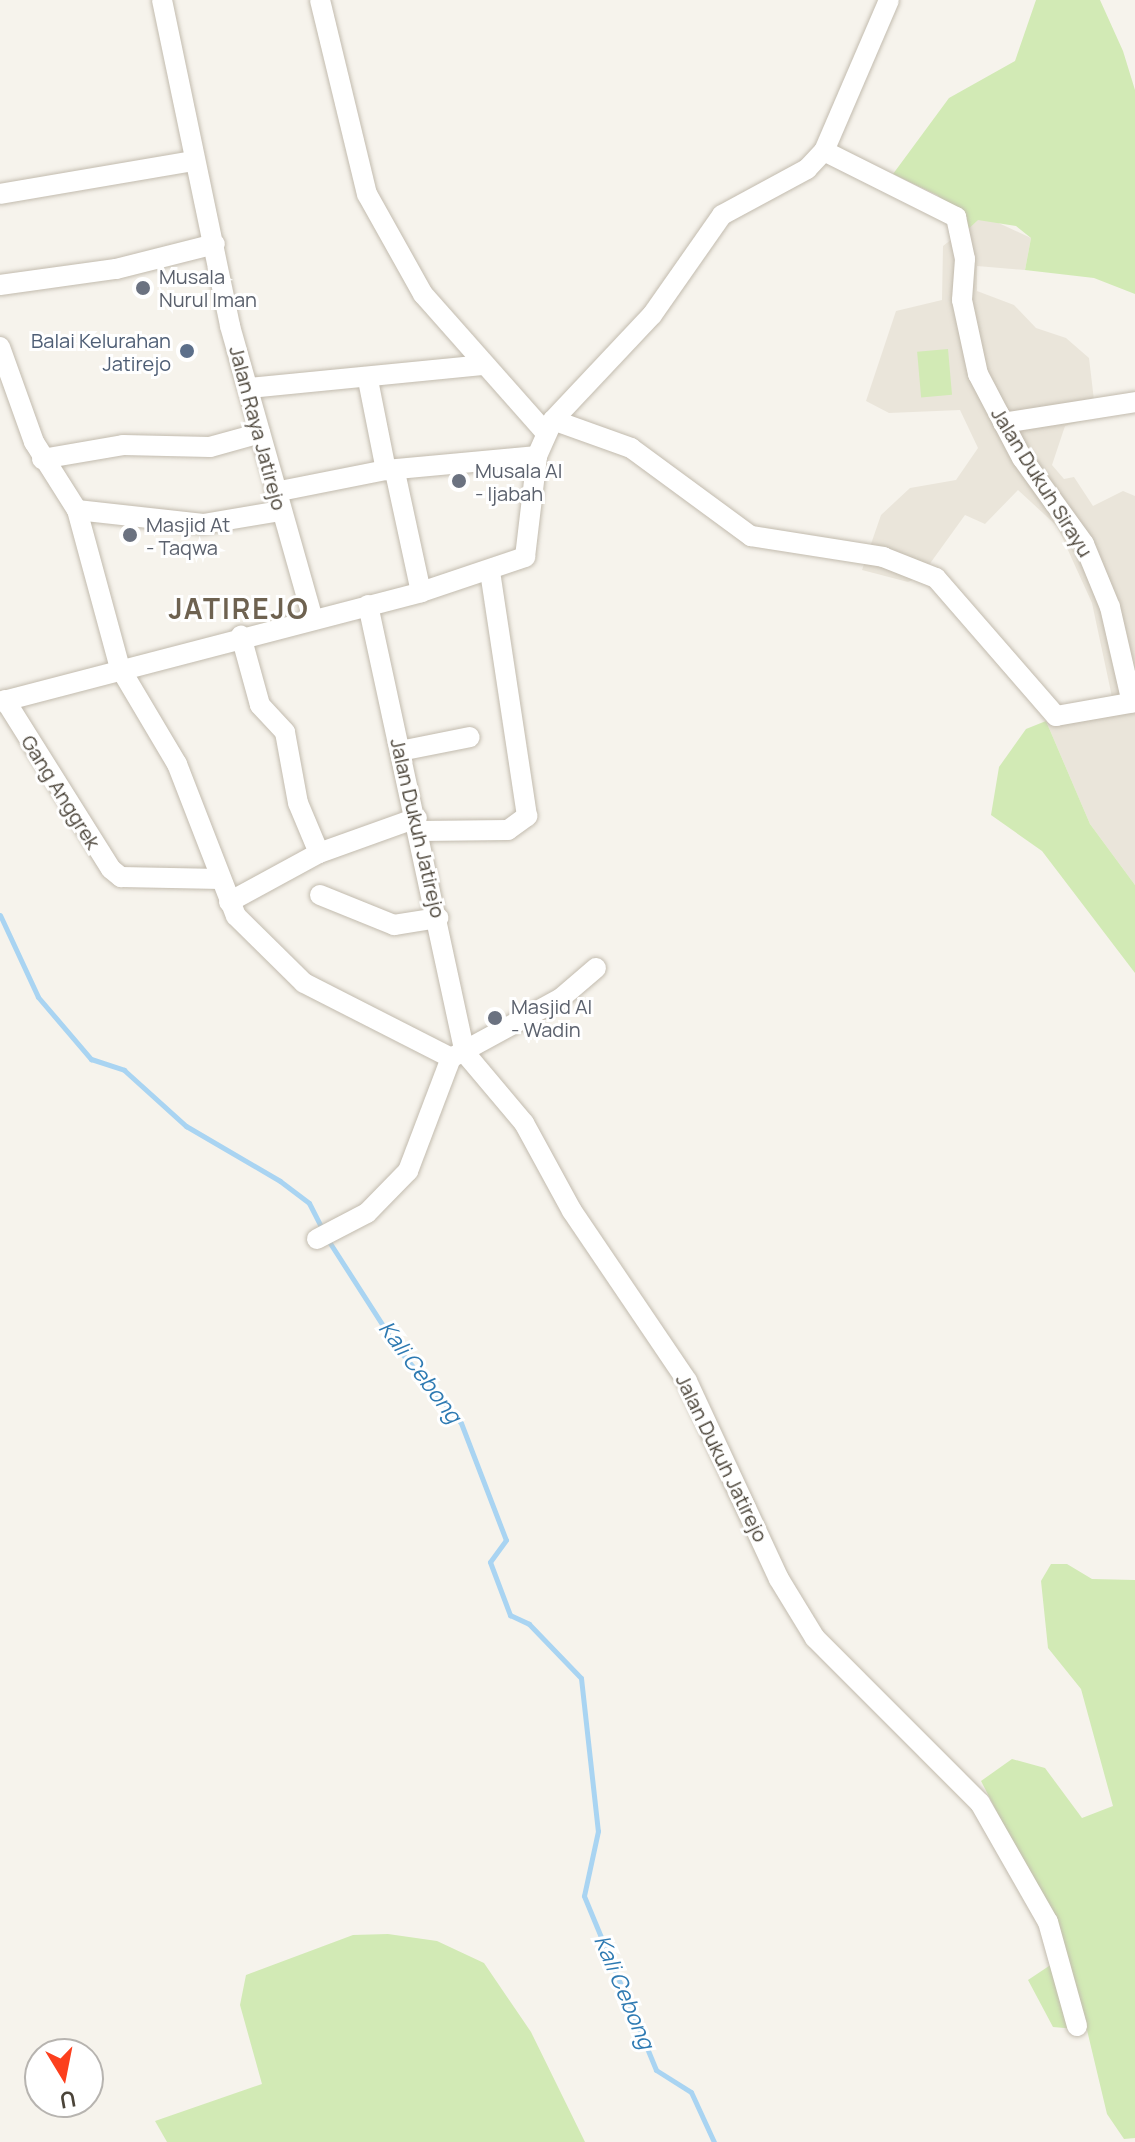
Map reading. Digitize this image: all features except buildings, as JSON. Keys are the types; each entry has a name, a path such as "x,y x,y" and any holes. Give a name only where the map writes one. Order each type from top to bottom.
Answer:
{"street":[{"name":"Jalan Raya Jatirejo","path":"162,0 194,161 249,388 313,619"},
{"path":"320,0 367,194 423,294 485,365 549,426"},
{"path":"2,701 241,636 421,592 490,572 528,552 537,456 549,426 652,315 722,215 807,169 824,151 889,0"},
{"name":"Jalan Dukuh Sirayu","path":"549,426 631,448 751,536 883,557 936,578 1056,716 1133,703 1110,607 1084,544 1003,423 978,374 962,300 965,259 956,217 824,151"},
{"path":"0,194 194,161"},
{"path":"0,285 149,263 215,244"},
{"name":"Jalan Dukuh Jatirejo","path":"0,347 42,459 77,510 120,668 177,764 214,847 229,902 304,983 458,1056 524,1123 572,1211 687,1381 779,1579 815,1638 908,1735 980,1803 1048,1922 1077,2026"},
{"path":"249,388 368,380 485,365"},
{"path":"368,380 421,592"},
{"path":"1003,423 1135,402"},
{"path":"42,459 123,445 210,447 260,433"},
{"path":"77,510 203,524 390,471 537,456"},
{"path":"229,902 319,853 418,824 508,830 527,816 490,572"},
{"name":"Jalan Dukuh Jatirejo","path":"368,605 438,918 458,1056"},
{"path":"241,636 260,705 285,732 298,803 319,853"},
{"name":"Gang Anggrek","path":"2,701 111,869 121,877 221,879"},
{"path":"400,751 470,737"},
{"path":"320,895 382,923 438,918"},
{"path":"325,1236 389,1196 408,1171 458,1056 561,998 596,968"}],"shaded area":[{"path":"990,219 1031,238 1025,270 977,266 977,291 1014,305 1036,328 1066,338 1089,358 1096,417 1065,426 1052,465 1064,479 1074,477 1093,506 1123,491 1135,496 1135,885 1090,824 1046,721 1112,697 1092,603 1057,526 1018,490 985,524 965,515 921,576 908,582 862,570 881,515 910,488 956,480 978,448 960,410 889,413 866,401 896,311 942,300 943,246 977,220"}],"green space":[{"path":"1036,0 1100,0 1123,51 1135,90 1135,294 1094,278 1025,270 1031,238 1016,226 978,220 966,231 963,216 937,195 893,174 949,98 1015,61"},
{"path":"948,349 952,395 921,398 917,352"},
{"path":"1046,721 1090,824 1135,885 1135,973 1042,851 991,815 999,767 1026,729"},
{"path":"1051,1564 1067,1564 1092,1579 1135,1580 1135,2138 1124,2139 1107,2114 1087,2030 1053,2027 1028,1980 1064,1956 1059,1932 981,1781 1012,1759 1045,1768 1082,1818 1113,1806 1081,1689 1048,1648 1041,1581"},
{"path":"388,1934 437,1941 484,1963 531,2032 585,2142 167,2142 155,2121 262,2084 240,2005 246,1975 353,1935"}],"waterway":[{"name":"Kali Cebong","path":"0,915 38,997 91,1059 124,1070 186,1126 280,1181 309,1203 323,1231"},
{"name":"Kali Cebong","path":"328,1240 398,1349 461,1423 506,1540 490,1562 510,1615 529,1624 581,1678 598,1831 584,1896 656,2070 691,2092 714,2142"}],"place":[{"name":"Musala Nurul Iman","path":"143,288"},
{"name":"Balai Kelurahan Jatirejo","path":"187,351"},
{"name":"Musala Al - Ijabah","path":"459,481"},
{"name":"Masjid At - Taqwa","path":"130,535"},
{"name":"Masjid Al - Wadin","path":"495,1018"}],"district":[{"name":"JATIREJO","path":"239,608"}]}
